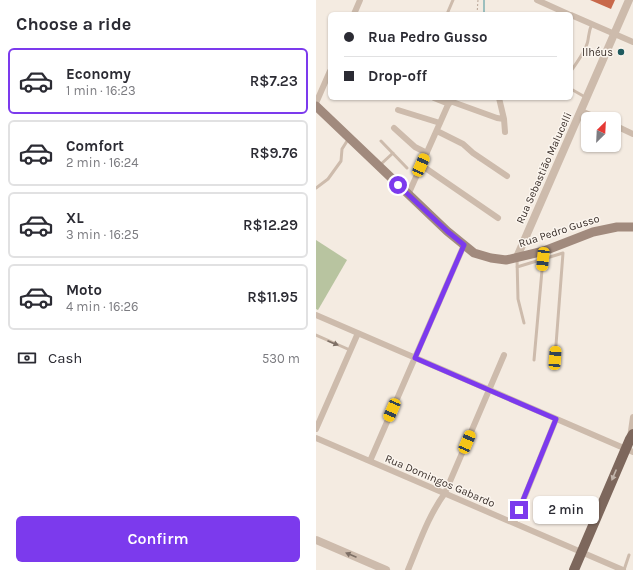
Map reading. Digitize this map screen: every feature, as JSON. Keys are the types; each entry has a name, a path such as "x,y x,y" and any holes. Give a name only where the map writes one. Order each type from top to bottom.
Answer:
{"main road":[{"name":"Rua Pedro Gusso","path":"316,105 408,195 464,245 517,257 544,251 599,230 617,227 633,227"},
{"path":"574,570 629,451 631,437"}],"street":[{"path":"355,12 360,0"},
{"path":"537,0 563,12"},
{"name":"Rua Sebastião Malucelli","path":"517,257 629,0"},
{"path":"573,16 633,42"},
{"path":"316,105 328,76"},
{"path":"499,100 504,119 505,132"},
{"path":"408,195 450,101 497,118 504,119"},
{"path":"398,110 440,123"},
{"path":"394,128 414,147 427,153"},
{"path":"621,128 633,134"},
{"path":"437,131 463,144 473,153 507,176"},
{"path":"421,165 498,218"},
{"path":"370,461 464,245"},
{"path":"316,315 629,451"},
{"path":"316,429 358,333"},
{"path":"408,570 432,513 445,493 504,355"},
{"path":"631,437 633,418"},
{"path":"514,523 556,419"},
{"name":"Rua Domingos Gabardo","path":"316,438 623,570"},
{"path":"316,540 386,570"}],"lane":[{"path":"448,12 453,0"},
{"path":"573,69 588,42 589,31 592,24"},
{"path":"573,90 587,97"},
{"path":"316,188 328,179 341,161 342,149 349,138"},
{"path":"381,141 407,168"},
{"path":"379,167 393,153"},
{"path":"517,267 563,252 555,358"},
{"path":"517,257 518,299 524,323"},
{"path":"534,360 543,259"},
{"path":"316,335 350,350"},
{"path":"623,570 629,555"}],"path":[{"path":"477,12 478,0"}],"green space":[{"path":"316,240 347,260 318,310 316,309"}],"building":[{"path":"590,0 615,0 611,9"}],"waterway":[{"path":"484,0 484,12"}],"place":[{"name":"Ilhéus","path":"621,52"}],"route":[{"path":"398,185 452,236 464,245 415,358 556,419 519,510"}]}
